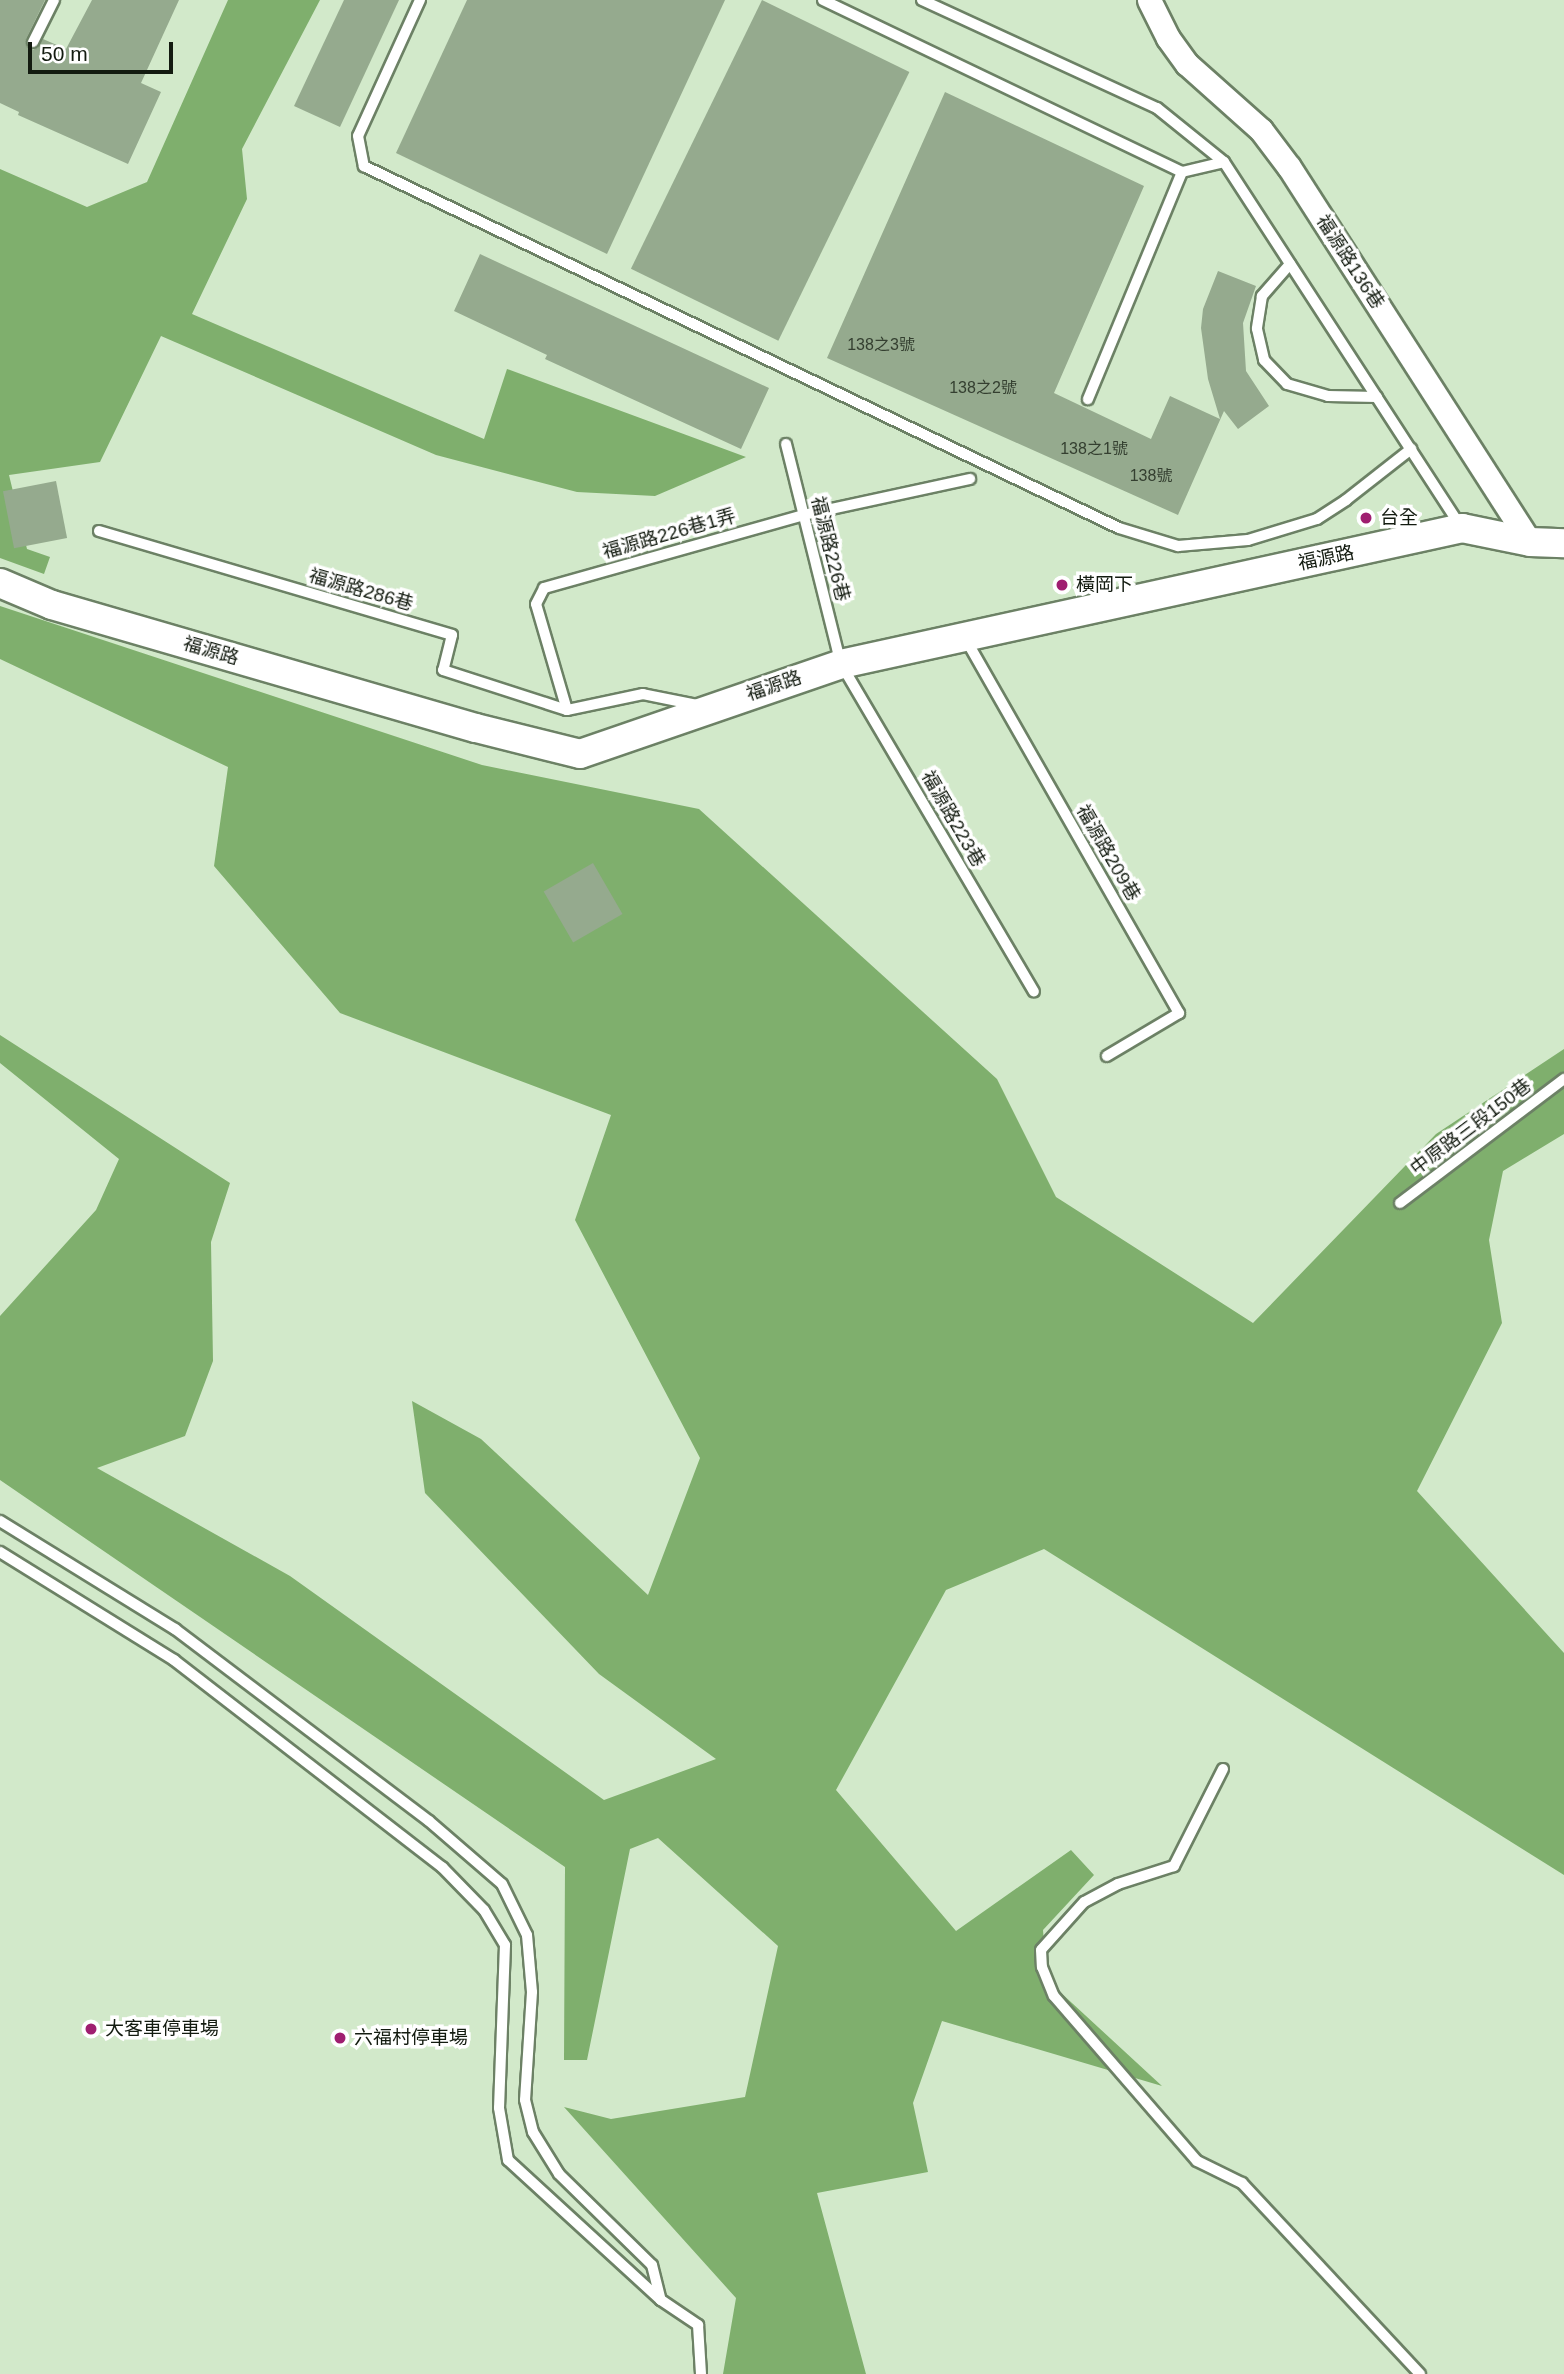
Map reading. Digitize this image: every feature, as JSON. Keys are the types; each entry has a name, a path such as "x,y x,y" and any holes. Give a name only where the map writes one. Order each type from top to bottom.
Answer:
{"street":[{"name":"福源路136巷","path":"1149,0 1168,38 1187,64 1261,130 1289,167 1530,542"},
{"name":"福源路","path":"0,583 52,606 476,728 580,754 841,664 1462,528 1530,542 1564,543"}],"lane":[{"path":"33,42 54,0"},
{"path":"420,0 358,136 364,166 1119,528 1178,546 1248,540 1317,519 1346,500 1410,449"},
{"path":"823,0 1182,172 1224,162"},
{"path":"922,0 1157,108 1224,162 1462,528"},
{"path":"1088,399 1182,172"},
{"path":"1290,264 1262,296 1256,329 1264,359 1287,384 1328,396 1377,397"},
{"name":"福源路226巷","path":"786,444 841,664"},
{"name":"福源路226巷1弄","path":"567,710 536,604 544,588 803,515 970,479"},
{"name":"福源路286巷","path":"99,531 452,635 443,670 567,710"},
{"name":"福源路209巷","path":"965,638 1179,1013 1107,1056"},
{"name":"福源路223巷","path":"841,664 1034,991"},
{"path":"567,710 643,694 711,708"},
{"name":"中原路三段150巷","path":"1400,1203 1564,1079"},
{"path":"0,1521 175,1629 429,1821 502,1884 527,1935 532,1992 525,2100 533,2133 559,2174 652,2265 661,2300"},
{"path":"0,1552 174,1660 442,1867 484,1910 505,1945 499,2108 508,2160 661,2300 698,2325 701,2374"},
{"path":"1223,1769 1174,1866 1118,1884 1084,1902 1041,1950 1042,1967 1054,1996 1197,2161 1242,2183 1420,2374"}],"green space":[{"path":"228,0 320,0 242,149 247,199 192,314 484,439 507,369 746,457 655,496 577,492 436,455 161,336 100,462 9,475 27,549 50,557 44,574 0,558 0,169 87,207 147,182"},
{"path":"0,606 482,765 699,809 997,1079 1056,1197 1253,1323 1436,1134 1564,1049 1564,1134 1503,1171 1489,1240 1502,1323 1417,1491 1564,1653 1564,1875 1044,1549 946,1590 836,1790 956,1931 1071,1850 1094,1875 1043,1930 1047,1980 1162,2086 942,2021 913,2103 928,2172 817,2193 866,2374 723,2374 736,2298 564,2107 611,2119 745,2097 778,1946 658,1838 630,1849 587,2060 564,2060 565,1867 0,1480 0,1316 96,1210 119,1159 0,1063 0,1035 230,1183 211,1242 213,1361 185,1436 97,1468 290,1576 604,1800 716,1759 599,1674 425,1493 412,1401 481,1439 648,1595 700,1458 575,1220 611,1115 340,1013 214,866 228,767 0,659"}],"building":[{"path":"0,0 45,0 26,39 27,47 33,50 38,48 43,39 66,49 92,0 179,0 141,83 161,92 128,164 18,115 19,112 0,103"},
{"path":"344,0 399,0 340,127 294,106"},
{"path":"467,0 725,0 607,254 396,153"},
{"path":"762,0 909,72 778,341 631,269"},
{"path":"945,92 1144,186 1054,393 1151,439 1170,396 1220,419 1208,379 1201,328 1203,309 1218,271 1256,286 1243,323 1246,371 1269,406 1238,429 1224,411 1178,515 827,358"},
{"path":"480,254 769,388 741,449 545,359 547,355 454,311"},
{"path":"56,481 67,538 14,548 3,491"},
{"path":"593,863 622,914 573,943 544,892"}],"place":[{"name":"台全","path":"1366,518"},
{"name":"橫岡下","path":"1062,585"},
{"name":"大客車停車場","path":"91,2029"},
{"name":"六福村停車場","path":"340,2038"}]}
